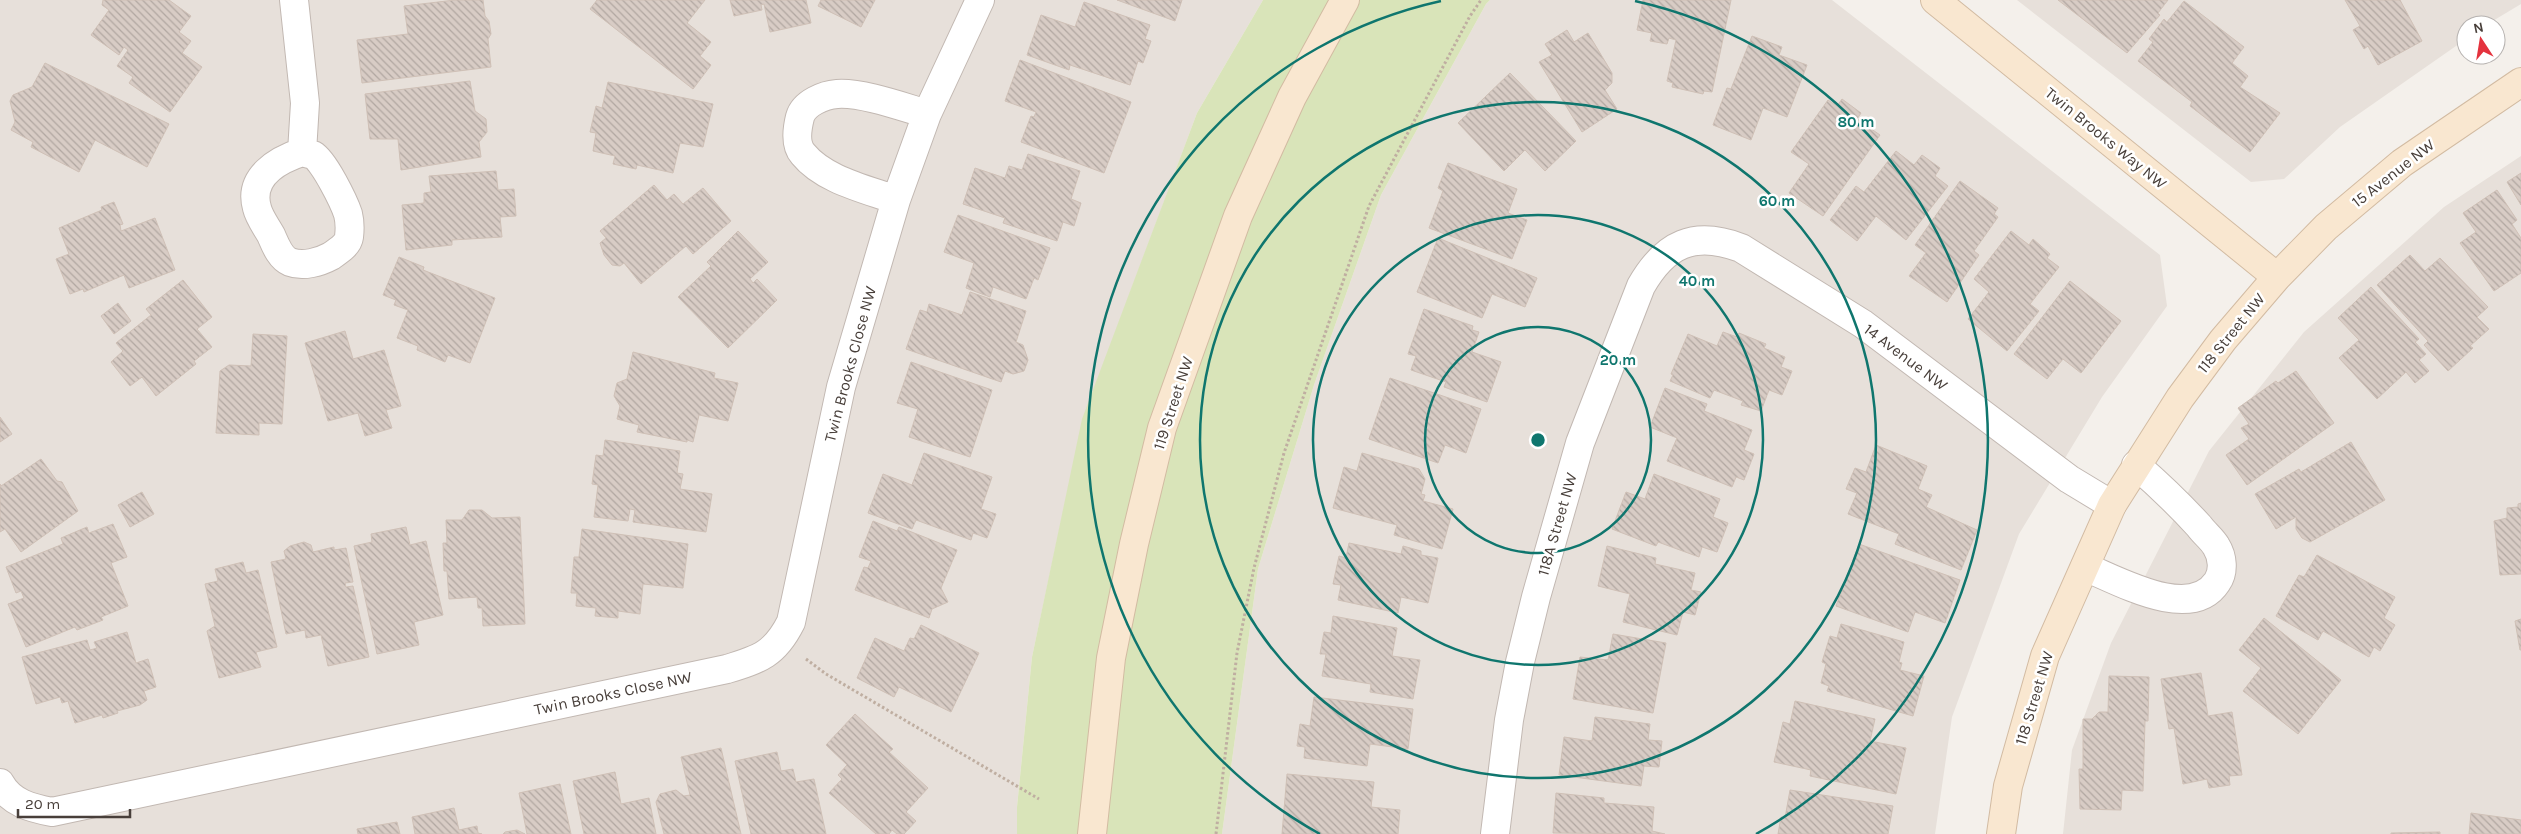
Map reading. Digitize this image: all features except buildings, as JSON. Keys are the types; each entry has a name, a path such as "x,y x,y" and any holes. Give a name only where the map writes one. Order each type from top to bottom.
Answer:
{"street":[{"path":"294,0 305,103 302,152"},
{"name":"Twin Brooks Close NW","path":"0,783 13,800 52,812 727,669 755,660 781,641 791,622 841,387 896,200 927,114 980,0"},
{"name":"119 Street NW","path":"1092,834 1111,658 1134,544 1162,428 1238,216 1292,97 1345,0"},
{"name":"Twin Brooks Way NW","path":"1935,0 2277,277"},
{"name":"15 Avenue NW","path":"2277,277 2326,226 2402,163 2521,82"},
{"path":"896,200 843,181 822,170 802,154 797,134 800,114 821,97 839,94 872,99 927,114"},
{"name":"14 Avenue NW","path":"1686,242 1704,239 1722,241 1741,248 1863,324 2069,479 2112,505"},
{"name":"118A Street NW","path":"1495,834 1502,767 1520,662 1580,443 1641,286 1649,272 1664,254 1686,242"},
{"name":"118 Street NW","path":"2000,834 2008,786 2045,656 2112,505 2180,398 2224,340 2277,277"},
{"path":"2085,567 2128,585 2169,599 2192,600 2203,597 2212,590 2219,580 2222,569 2221,557 2216,546 2174,498 2136,466"}],"path":[{"path":"1216,834 1237,653 1254,568 1284,452 1369,206 1470,16 1481,0"},
{"path":"781,641 826,674 1039,798"}],"shaded area":[{"path":"0,0 1263,0 1197,113 1083,419 1032,657 1017,807 1017,834 0,834"},
{"path":"1490,0 1832,0 2160,255 2167,306 2102,397 2019,534 1952,717 1935,834 1222,834 1258,569 1314,385 1381,195 1486,4"},
{"path":"2017,0 2521,0 2521,4 2503,15 2456,15 2456,46 2340,127 2284,179 2251,182"},
{"path":"2521,156 2521,834 2063,834 2072,750 2111,643 2209,451 2304,332 2444,207"}],"green space":[{"path":"1263,0 1490,0 1486,4 1381,195 1314,385 1258,569 1222,834 1017,834 1017,807 1032,657 1082,419 1197,113"}]}
